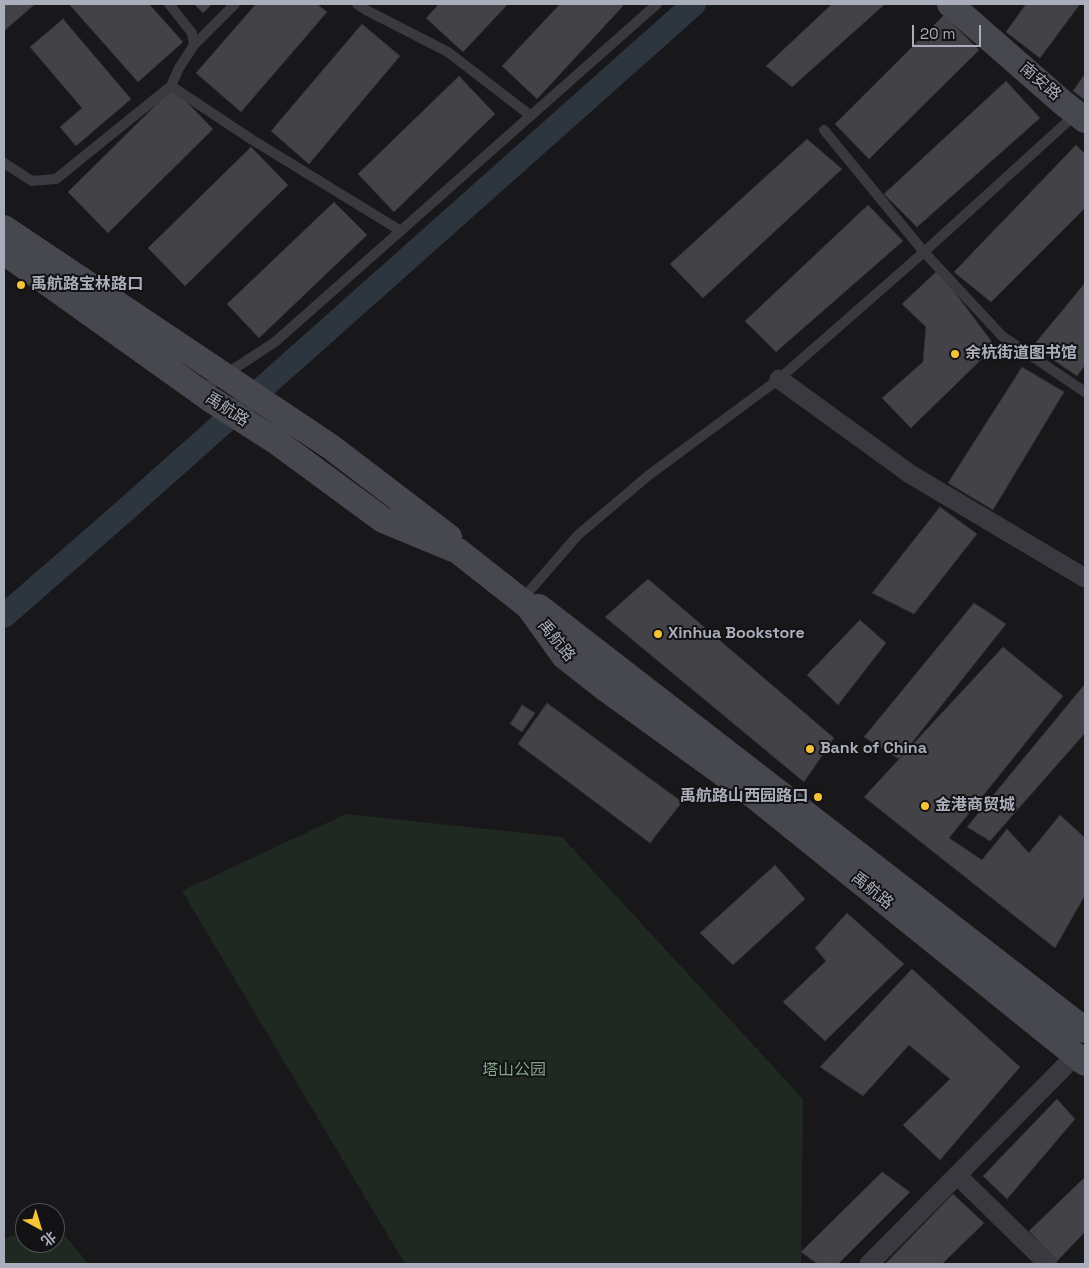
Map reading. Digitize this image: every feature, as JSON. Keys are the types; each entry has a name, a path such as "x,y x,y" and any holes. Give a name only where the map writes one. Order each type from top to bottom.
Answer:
{"main road":[{"name":"南安路","path":"950,4 1081,117"},
{"name":"禹航路","path":"4,228 331,447 1084,1023"},
{"name":"禹航路","path":"4,252 205,396 277,442 383,520 458,551 528,606 564,656 606,689 754,796 1080,1059"},
{"path":"1080,1059 1084,1023"}],"street":[{"path":"779,379 910,474 1085,578"},
{"path":"869,1264 957,1175 1080,1059"},
{"path":"957,1175 1048,1264"}],"lane":[{"path":"169,4 192,33 194,45"},
{"path":"4,163 32,180 56,179 171,86 179,68 194,45 235,4"},
{"path":"358,4 366,10 448,52 531,116"},
{"path":"205,396 227,377 276,342 531,116 651,5"},
{"path":"171,86 251,140 401,231"},
{"path":"525,596 578,535 649,475 779,379 1081,117"},
{"path":"824,130 924,252 1002,336 1085,392"}],"green space":[{"name":"塔山公园","path":"346,814 562,837 803,1099 801,1264 405,1264 182,891"},
{"path":"15,1235 15,1253 65,1253 65,1236 89,1264 4,1264 4,1239"}],"building":[{"path":"4,4 35,4 4,31"},
{"path":"69,4 149,4 183,42 138,82"},
{"path":"194,4 212,4 203,13"},
{"path":"256,4 317,4 327,12 241,112 196,73"},
{"path":"439,4 508,4 463,52 426,18"},
{"path":"560,4 621,4 623,6 537,99 502,66"},
{"path":"832,4 885,4 792,87 766,66"},
{"path":"1026,4 1080,4 1040,58 1006,32"},
{"path":"944,15 979,50 869,159 835,124"},
{"path":"63,19 131,99 76,146 60,127 82,108 30,47"},
{"path":"362,24 400,56 309,164 271,131"},
{"path":"1085,74 1085,100 1073,91"},
{"path":"459,76 495,114 394,212 358,174"},
{"path":"1006,81 1040,118 917,227 884,194"},
{"path":"173,88 213,129 108,233 68,192"},
{"path":"807,139 842,169 703,298 670,264"},
{"path":"1076,145 1085,154 1085,208 991,302 954,272"},
{"path":"251,147 288,185 185,286 148,248"},
{"path":"334,202 367,235 259,338 227,304"},
{"path":"868,205 903,241 776,352 745,321"},
{"name":"余杭街道图书馆","path":"938,270 995,346 911,428 882,398 923,362 926,327 902,304"},
{"path":"1085,283 1085,365 1077,376 1033,346"},
{"path":"1022,367 1064,392 993,510 948,483"},
{"path":"940,507 977,534 914,614 872,593"},
{"path":"648,579 834,738 804,782 605,617"},
{"path":"974,603 1006,624 899,759 864,737"},
{"path":"860,620 886,643 838,705 807,675"},
{"name":"金港商贸城","path":"1003,647 1063,696 949,838 982,860 1007,829 1029,853 1060,815 1085,838 1085,895 1055,948 864,797"},
{"path":"1085,684 1085,733 990,841 967,827"},
{"path":"547,703 682,802 650,843 518,744"},
{"path":"522,705 535,713 522,732 510,724"},
{"path":"775,865 805,899 733,965 700,933"},
{"path":"847,913 904,964 825,1041 783,1002 826,961 815,948"},
{"path":"912,969 1020,1067 940,1160 903,1125 950,1079 909,1045 863,1096 820,1067"},
{"path":"1057,1099 1075,1119 1007,1199 983,1176"},
{"path":"882,1172 910,1192 838,1264 818,1264 801,1252"},
{"path":"1085,1177 1085,1232 1057,1261 1029,1231"},
{"path":"953,1194 984,1223 942,1264 885,1264"}],"waterway":[{"path":"4,616 694,4"}],"place":[{"name":"禹航路宝林路口","path":"21,285"},
{"name":"余杭街道图书馆","path":"955,354"},
{"name":"Xinhua Bookstore","path":"658,634"},
{"name":"Bank of China","path":"810,749"},
{"name":"禹航路山西园路口","path":"818,797"},
{"name":"金港商贸城","path":"925,806"}]}
